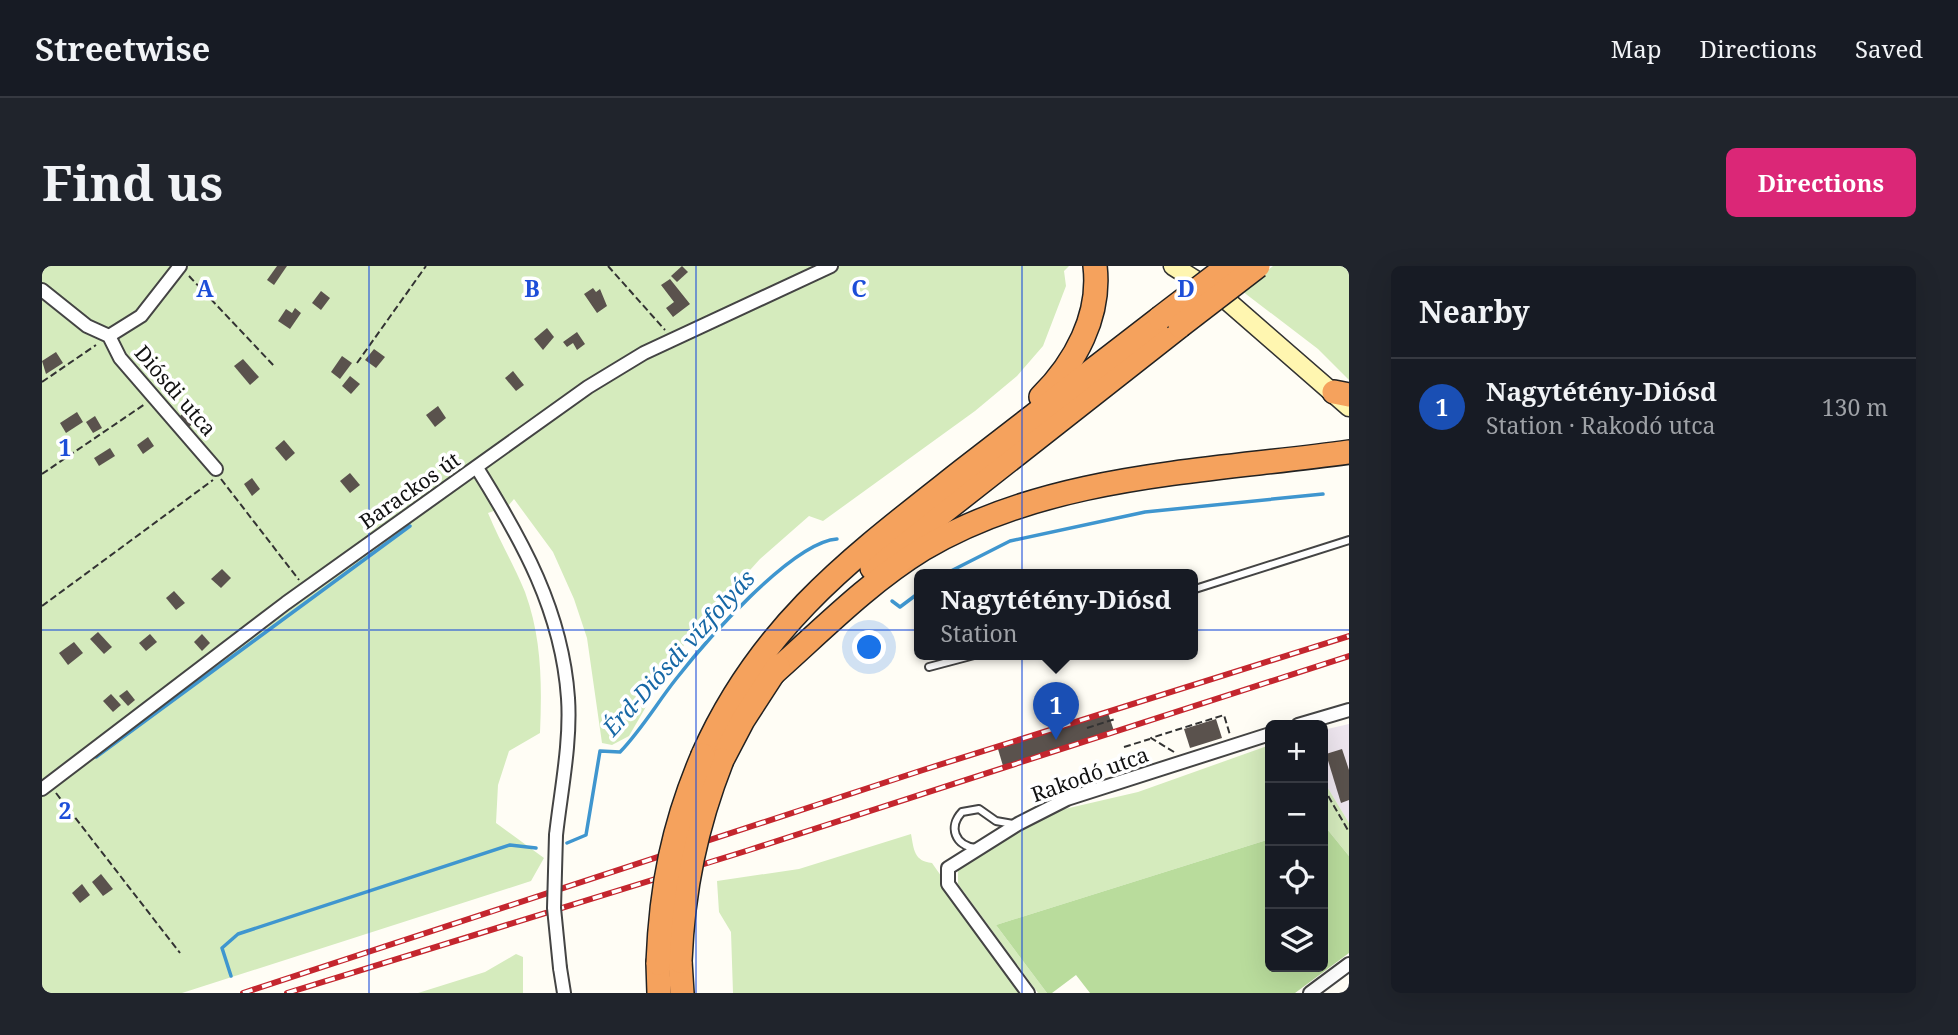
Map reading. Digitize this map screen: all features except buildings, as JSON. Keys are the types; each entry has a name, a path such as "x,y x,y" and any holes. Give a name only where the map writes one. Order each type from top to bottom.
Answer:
{"highway":[{"path":"659,993 669,962 668,855 687,791 768,678 796,643 838,599 1170,322 1228,266"},
{"path":"713,757 741,680 808,600 850,561 979,458 1170,322 1258,266"},
{"path":"979,458 1043,396 1077,351 1093,306 1095,269"},
{"path":"768,678 894,568 972,524 1037,500 1085,488 1349,453"},
{"path":"669,962 682,993"}],"street":[{"name":"Diósdi utca","path":"109,336 141,316 180,266"},
{"path":"1173,266 1224,298 1344,398"},
{"name":"Barackos út","path":"45,786 305,589 588,387 672,339 830,267"},
{"name":"Diósdi utca","path":"42,290 87,326 109,336 120,358 217,472"},
{"path":"477,468 528,554 540,579 558,633 568,719 556,835 554,908 564,993"},
{"path":"1315,720 1349,710"},
{"name":"Rakodó utca","path":"1028,993 948,884 948,868 1018,824 1081,794 1265,736"},
{"path":"1310,993 1349,964"}],"lane":[{"path":"1198,588 1349,540"},
{"path":"929,667 955,660"},
{"path":"979,847 963,845 956,836 955,820 962,811 974,808 996,821 1018,824"}],"path":[{"path":"357,363 426,266"},
{"path":"608,266 672,339"},
{"path":"190,276 275,367"},
{"path":"42,382 109,336"},
{"path":"42,474 155,397"},
{"path":"42,606 192,498 217,472 305,589"},
{"path":"1124,747 1224,715 1233,746"},
{"path":"1087,727 1115,719"},
{"path":"1151,738 1187,760"},
{"path":"45,786 180,953"},
{"path":"1328,796 1349,832"}],"shaded area":[{"path":"1349,724 1349,823 1328,788 1328,729"}],"green space":[{"path":"42,266 1069,266 1064,271 1066,286 1043,346 1017,376 975,411 823,521 809,516 760,559 676,655 629,736 612,745 602,743 587,638 574,599 553,552 514,499 508,506 488,513 525,592 538,644 541,680 540,733 509,751 498,785 496,823 544,858 531,881 182,993 42,993"},
{"path":"1273,266 1349,266 1349,380 1318,349 1242,291"},
{"path":"1265,747 1265,841 996,925 1047,993 1038,993 958,884 958,868 1033,820 1056,811 1138,792"},
{"path":"1328,788 1349,823 1349,856 1328,830"},
{"path":"1328,830 1349,856 1349,953 1328,969"},
{"path":"911,834 918,857 932,863 1023,993 733,993 731,932 719,912 717,881 799,869"},
{"path":"1265,841 1265,972 1323,972 1295,993 1090,993 1076,975 1052,993 1047,993 996,925"},
{"path":"516,954 523,957 523,993 418,993 485,972"}],"waterway":[{"name":"Érd-Diósdi vízfolyás","path":"955,569 1010,541 1145,512 1323,494"},
{"path":"96,757 410,526"},
{"name":"Érd-Diósdi vízfolyás","path":"567,843 586,835 600,751 620,752 707,642 774,575 818,544 837,539"},
{"name":"Érd-Diósdi vízfolyás","path":"892,601 900,607 914,596"},
{"name":"Érd-Diósdi vízfolyás","path":"231,976 222,948 238,934 510,845 536,848"}],"railway":[{"path":"243,993 923,770 1349,636"},
{"path":"287,993 746,851 1349,656"}],"place":[{"name":"Nagytétény-Diósd","path":"1056,740"}]}
